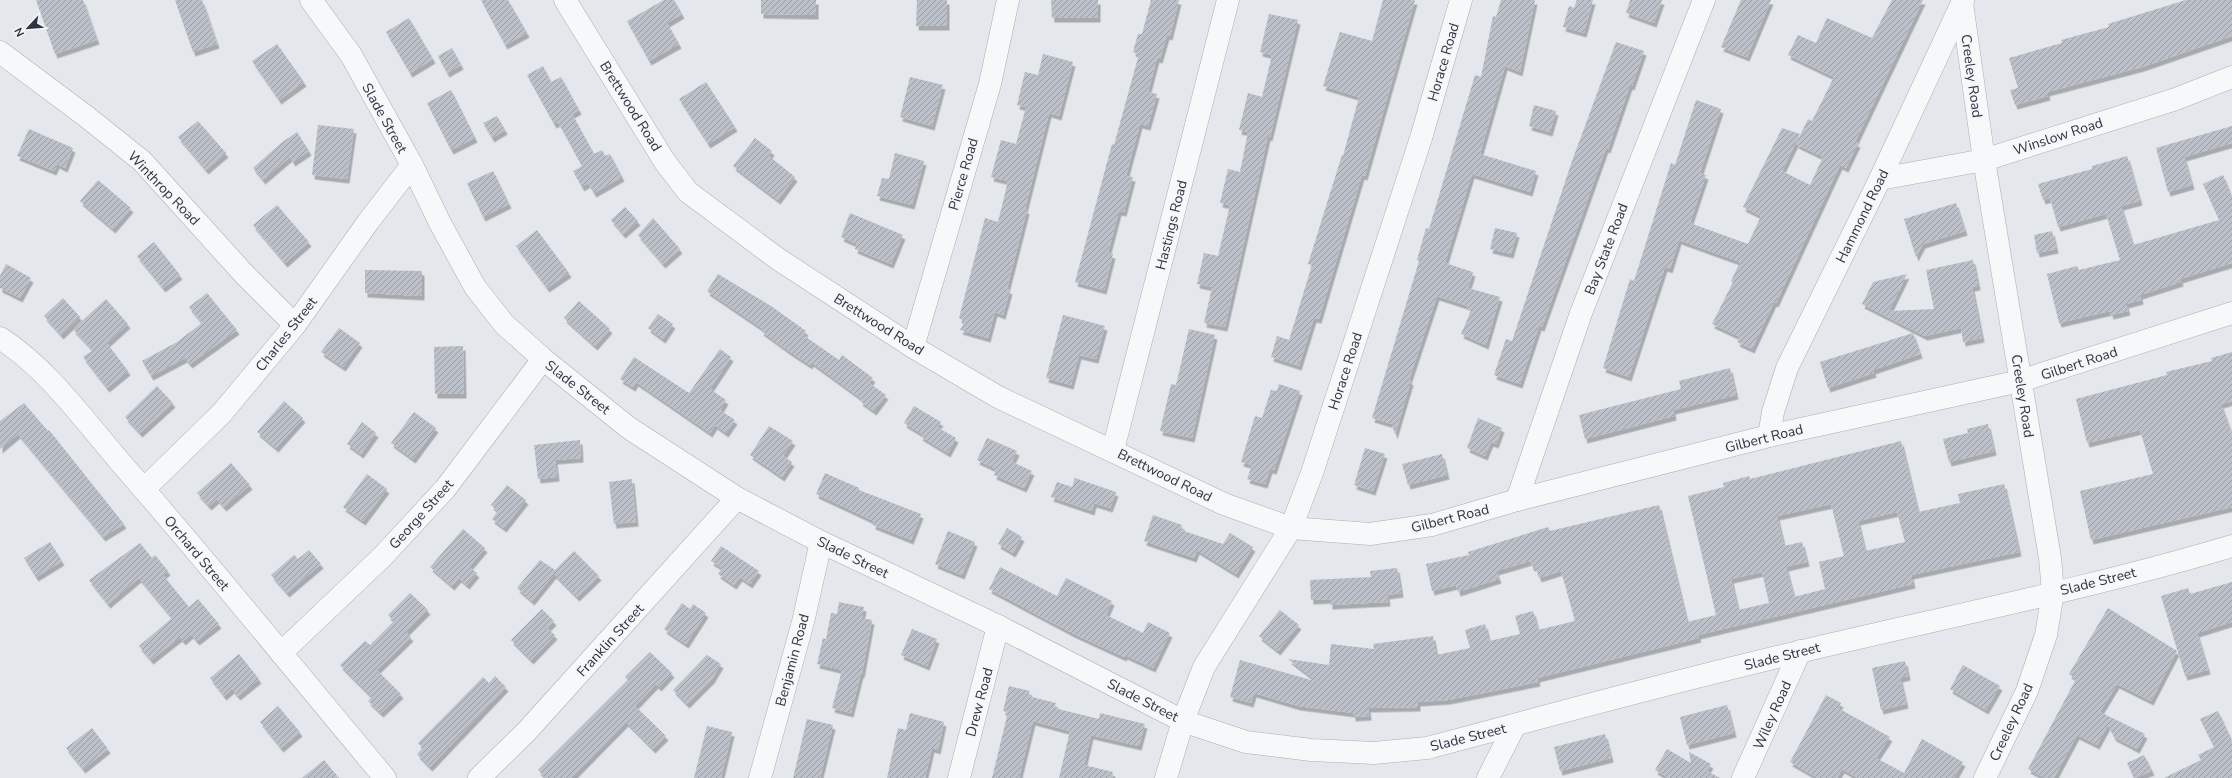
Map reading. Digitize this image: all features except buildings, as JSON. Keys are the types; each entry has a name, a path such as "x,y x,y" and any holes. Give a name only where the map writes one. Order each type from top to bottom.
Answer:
{"street":[{"name":"Slade Street","path":"311,0 350,55 412,165 440,223 475,287 504,324 543,359 629,428 737,498 821,542 998,626 1183,721 1246,742 1312,750 1374,753 1427,748 1800,651 2053,592 2184,560 2232,546"},
{"name":"Brettwood Road","path":"565,0 665,162 688,192 778,259 913,346 998,397 1113,450 1224,504 1291,528"},
{"name":"Pierce Road","path":"913,346 990,84 1008,0"},
{"name":"Hastings Road","path":"1113,450 1228,0"},
{"name":"Horace Road","path":"1166,778 1183,721 1204,667 1291,528 1312,473 1421,138 1461,0"},
{"name":"Bay State Road","path":"1517,500 1581,313 1704,0"},
{"name":"Creeley Road","path":"1963,1 1984,160 2050,558 2053,592 2046,635 2027,691 1985,778"},
{"name":"Hammond Road","path":"1769,436 1773,412 1788,368 1880,179 1963,1"},
{"name":"Winthrop Road","path":"0,52 87,117 142,161 244,274 295,324"},
{"name":"Winslow Road","path":"1880,179 1984,160 2176,99 2232,77"},
{"name":"Charles Street","path":"144,489 222,413 295,324 368,222 412,165"},
{"name":"Gilbert Road","path":"1291,528 1370,534 1432,525 1517,500 1769,436 2020,382 2232,313"},
{"name":"Orchard Street","path":"0,338 37,368 144,489 385,778"},
{"name":"George Street","path":"281,653 383,556 445,489 543,359"},
{"name":"Franklin Street","path":"479,778 527,731 737,498"},
{"name":"Benjamin Road","path":"760,778 803,622 821,542"},
{"name":"Drew Road","path":"959,778 998,626"},
{"name":"Wiley Road","path":"1743,778 1800,651"},
{"path":"1488,778 1515,725"}]}
